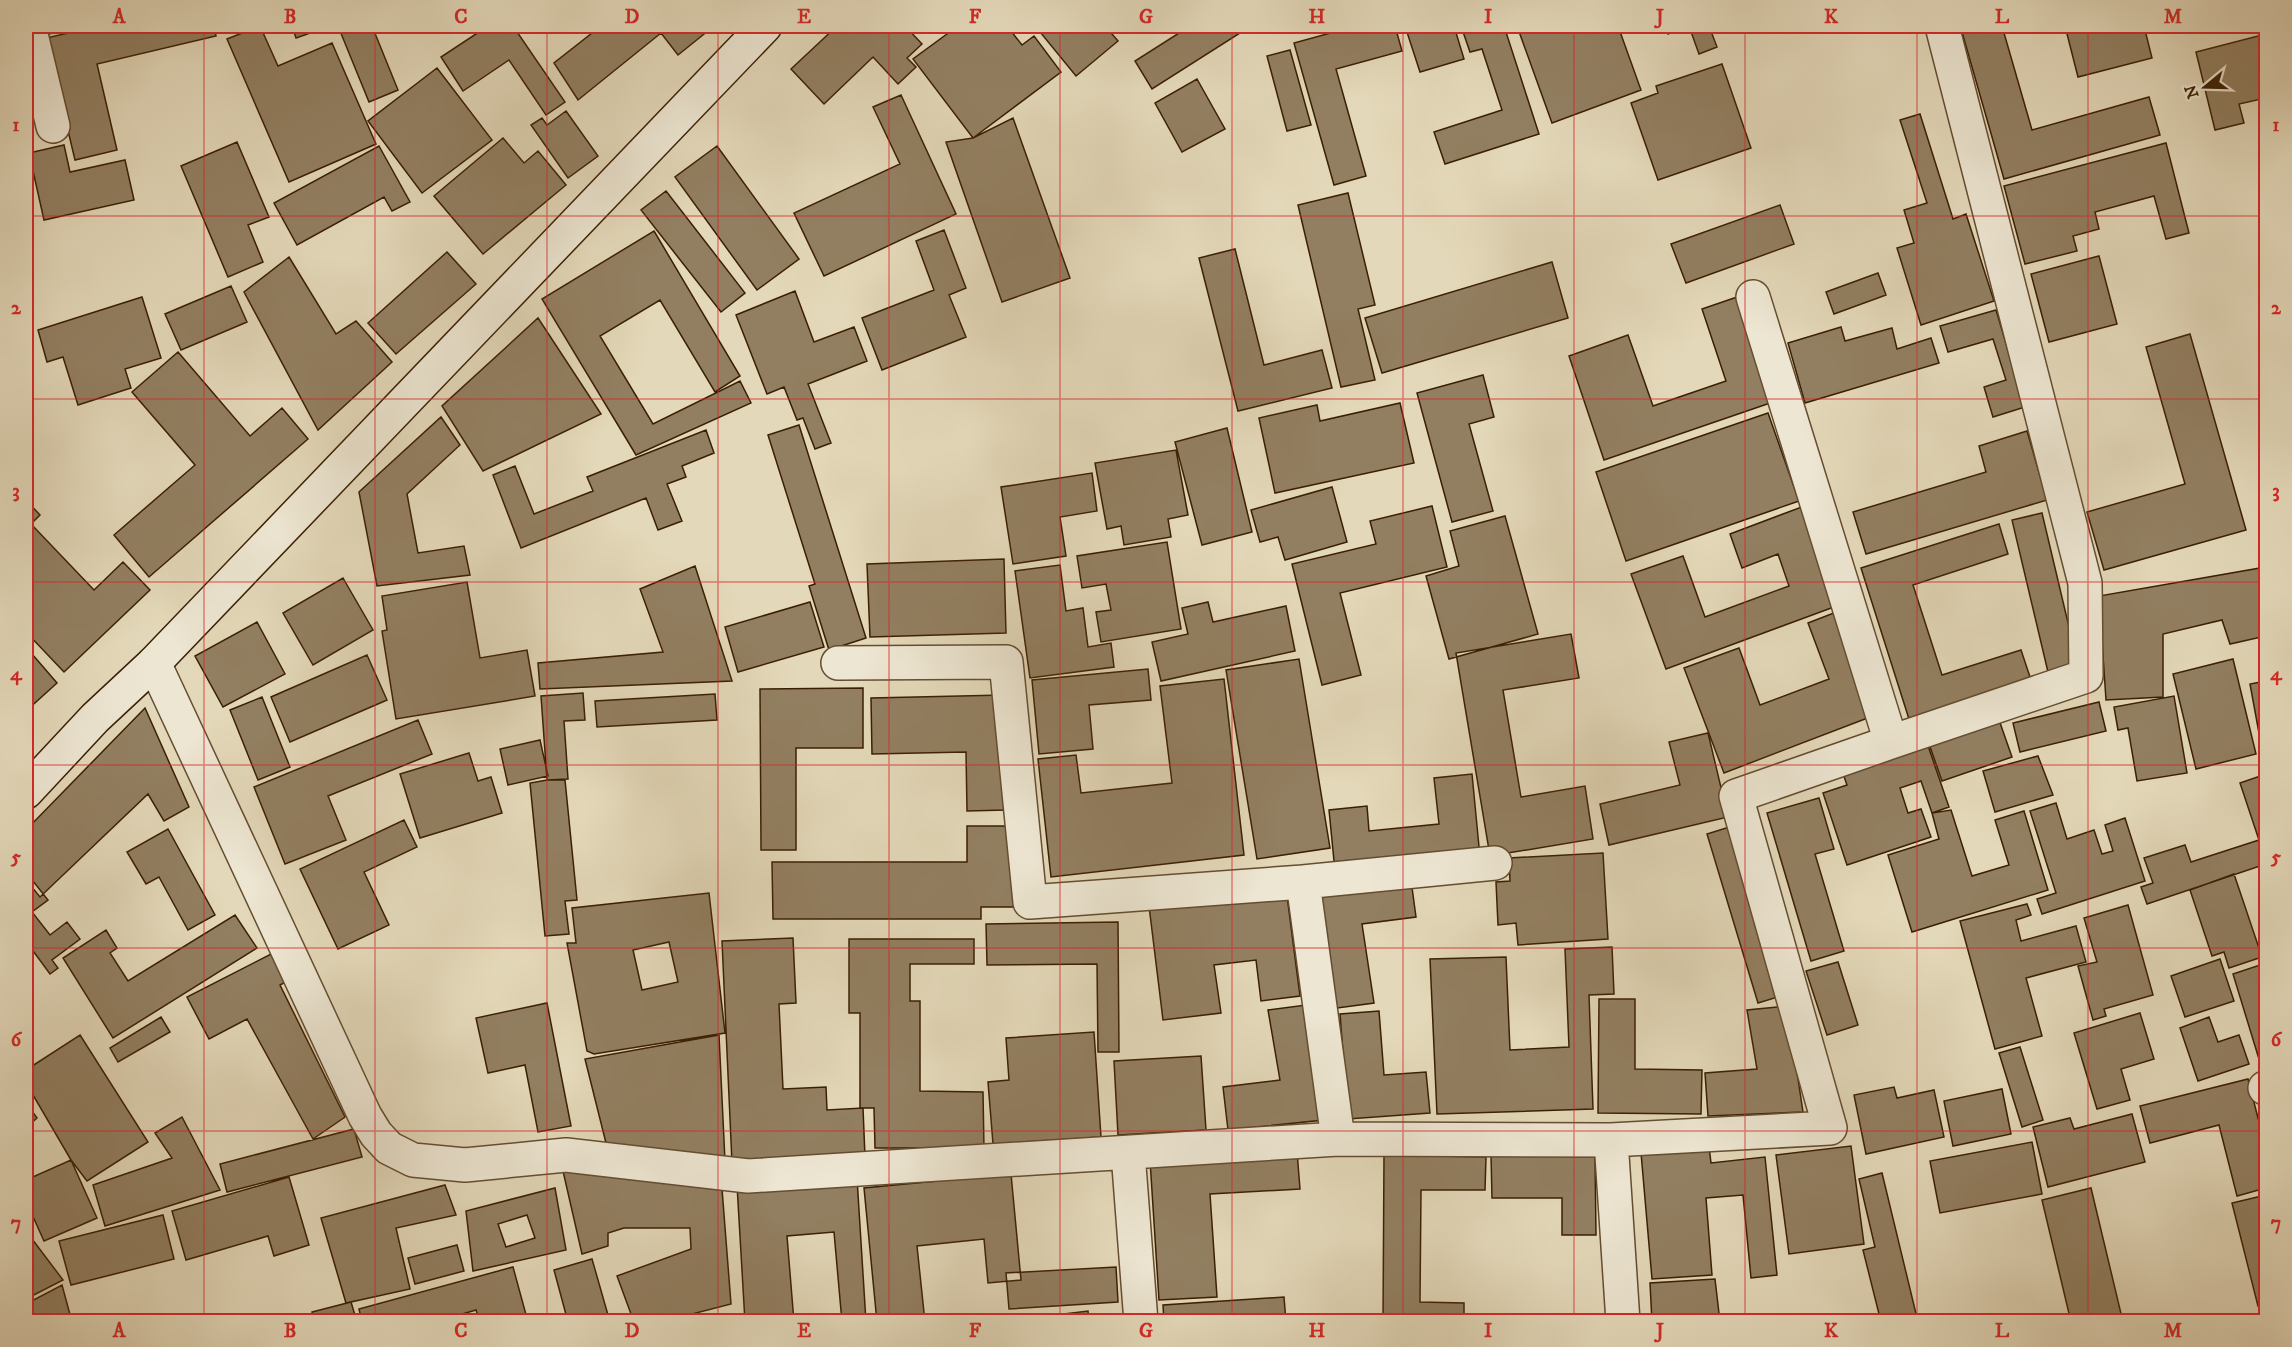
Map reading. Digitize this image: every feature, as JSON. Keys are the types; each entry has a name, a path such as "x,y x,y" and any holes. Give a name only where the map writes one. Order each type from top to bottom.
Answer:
{"street":[{"path":"29,26 53,126"},
{"path":"26,792 95,718 154,663 765,26"},
{"path":"154,663 356,1100 376,1134 389,1148 413,1160 465,1165 566,1155 748,1176 1338,1139 1611,1140 1830,1128 1736,796 2086,676 2085,583 1942,26"},
{"path":"1753,297 1891,742"},
{"path":"838,663 1006,662 1030,902 1303,882 1495,863"},
{"path":"1303,882 1338,1139"},
{"path":"1611,1140 1623,1322"},
{"path":"1128,1153 1141,1322"}],"building":[{"path":"39,26 77,26 42,36"},
{"path":"100,26 214,26 216,36 97,64 117,150 75,160 46,38"},
{"path":"223,26 241,26 225,31"},
{"path":"260,26 278,66 332,43 376,144 289,182 227,39"},
{"path":"292,26 330,26 296,38"},
{"path":"338,26 372,26 398,90 369,102"},
{"path":"488,26 513,26 565,102 546,115 509,60 463,91 441,57"},
{"path":"601,26 714,26 678,55 661,33 578,100 554,63"},
{"path":"837,26 905,26 922,44 907,58 916,67 898,84 873,57 824,104 791,69"},
{"path":"958,26 1007,26 1022,45 1034,36 1061,72 973,138 913,59"},
{"path":"1048,26 1105,26 1118,41 1076,76 1040,32"},
{"path":"1190,26 1251,26 1152,89 1135,61"},
{"path":"1356,26 1395,26 1402,51 1336,69 1366,176 1334,185 1294,43"},
{"path":"1405,26 1454,26 1464,59 1420,72"},
{"path":"1461,26 1504,26 1539,134 1445,164 1434,132 1502,110 1482,49 1470,52"},
{"path":"1517,26 1618,26 1641,90 1552,123"},
{"path":"1665,26 1689,26 1668,34"},
{"path":"1689,26 1709,26 1717,47 1699,54"},
{"path":"1986,26 2002,26 2032,130 2149,97 2160,135 2004,179 1962,32"},
{"path":"2065,26 2144,26 2152,58 2078,77"},
{"path":"2266,34 2266,98 2239,104 2244,123 2215,130 2196,52"},
{"path":"1290,50 1311,125 1287,131 1267,56"},
{"path":"1722,64 1751,148 1658,180 1631,103 1658,93 1656,86"},
{"path":"437,68 492,140 422,193 368,121"},
{"path":"1197,79 1225,129 1182,152 1155,103"},
{"path":"901,95 956,214 824,276 794,213 900,164 873,107"},
{"path":"566,111 598,156 568,178 531,125 542,118 547,125"},
{"path":"1920,114 1953,219 1966,214 1994,301 1921,325 1897,248 1914,243 1904,210 1927,203 1900,120"},
{"path":"1013,118 1070,278 1002,302 946,142 973,138"},
{"path":"503,138 524,163 538,151 566,185 483,254 434,196"},
{"path":"237,142 269,217 248,225 263,262 228,277 181,166"},
{"path":"2166,143 2189,233 2166,239 2154,196 2095,212 2099,229 2073,236 2077,251 2025,264 2004,186"},
{"path":"64,145 70,172 125,160 134,200 44,220 29,153"},
{"path":"379,146 410,202 392,211 384,197 297,245 274,203"},
{"path":"717,146 799,259 757,290 675,177"},
{"path":"26,160 30,190 26,191"},
{"path":"666,191 745,293 721,312 641,210"},
{"path":"1348,193 1375,305 1358,309 1375,380 1341,387 1298,205"},
{"path":"1780,205 1794,244 1686,283 1671,244"},
{"path":"944,230 966,288 949,295 966,337 882,370 862,318 934,290 916,241"},
{"path":"654,231 740,376 715,392 660,300 600,336 653,424 740,381 751,403 636,455 542,299"},
{"path":"1235,249 1264,365 1322,350 1332,388 1238,411 1199,258"},
{"path":"447,252 476,284 396,354 368,323"},
{"path":"2099,256 2117,324 2049,342 2031,274"},
{"path":"289,257 336,334 356,321 392,362 318,430 244,292"},
{"path":"1552,262 1568,318 1382,373 1365,318"},
{"path":"1878,273 1886,295 1834,314 1826,292"},
{"path":"231,286 247,322 181,350 165,314"},
{"path":"795,291 814,342 854,327 867,361 808,384 831,443 815,449 803,418 797,420 784,387 767,394 736,315"},
{"path":"1740,296 1776,401 1604,460 1569,356 1628,335 1653,406 1726,381 1702,309"},
{"path":"142,297 161,358 125,369 131,388 78,405 63,357 47,362 38,330"},
{"path":"26,308 31,309 26,334"},
{"path":"1996,310 2025,407 1993,417 1984,387 2006,380 1993,339 1948,352 1940,326"},
{"path":"538,318 601,414 483,471 442,406"},
{"path":"1841,327 1845,341 1892,328 1897,349 1931,338 1939,363 1805,403 1788,343"},
{"path":"2190,334 2246,530 2104,570 2087,512 2185,484 2146,347"},
{"path":"178,352 250,436 282,408 308,439 149,577 114,535 195,465 132,392"},
{"path":"1483,375 1494,417 1469,424 1493,511 1452,522 1417,393"},
{"path":"1400,403 1414,463 1275,493 1259,418 1317,405 1320,421"},
{"path":"1768,413 1799,501 1626,561 1596,472"},
{"path":"441,417 460,445 407,494 418,553 464,546 470,575 377,586 359,492"},
{"path":"799,425 866,638 829,650 809,586 815,584 768,435"},
{"path":"1227,428 1252,532 1202,545 1175,442"},
{"path":"706,430 714,453 682,466 686,477 667,484 682,521 658,530 646,498 521,548 493,475 515,466 534,514 593,491 587,477"},
{"path":"2027,431 2047,500 1866,554 1853,512 1986,472 1979,446"},
{"path":"1176,450 1188,515 1168,519 1171,537 1124,545 1121,526 1107,529 1095,463"},
{"path":"1092,473 1097,511 1060,517 1066,556 1013,564 1001,487"},
{"path":"1332,487 1347,542 1285,560 1278,537 1260,542 1251,510"},
{"path":"26,500 40,515 31,524 94,590 123,562 150,590 64,672 26,632"},
{"path":"1807,505 1842,604 1666,669 1631,574 1683,556 1705,617 1789,586 1778,554 1742,568 1730,534"},
{"path":"1432,506 1447,567 1340,593 1361,675 1322,685 1292,564 1376,544 1370,521"},
{"path":"2042,513 2078,665 2048,672 2012,520"},
{"path":"1505,516 1538,634 1449,659 1426,576 1459,566 1450,531"},
{"path":"1999,524 2008,554 1913,585 1942,675 2021,650 2031,680 1909,719 1861,568"},
{"path":"1167,542 1181,629 1101,642 1096,612 1111,610 1106,584 1082,588 1077,556"},
{"path":"1004,559 1006,633 870,637 867,564"},
{"path":"1060,565 1066,611 1083,608 1088,647 1111,643 1114,667 1030,678 1015,571"},
{"path":"695,566 732,681 540,689 538,663 663,652 640,589"},
{"path":"2266,567 2266,636 2230,644 2222,620 2163,634 2163,697 2106,700 2099,596"},
{"path":"343,578 373,630 313,665 283,613"},
{"path":"467,582 480,658 527,650 535,696 396,719 382,631 387,630 382,596"},
{"path":"810,602 824,647 738,672 725,627"},
{"path":"1208,602 1213,622 1286,606 1295,651 1161,681 1152,642 1188,634 1182,608"},
{"path":"1839,611 1878,714 1724,773 1684,668 1739,648 1760,705 1829,679 1808,623"},
{"path":"257,622 285,674 223,707 195,656"},
{"path":"1571,634 1579,678 1503,690 1521,797 1585,786 1593,839 1490,856 1456,653"},
{"path":"26,647 57,683 26,711"},
{"path":"367,655 387,700 290,742 271,697"},
{"path":"1299,659 1330,848 1257,859 1226,670"},
{"path":"2233,659 2256,754 2196,769 2173,674"},
{"path":"1148,669 1151,700 1089,705 1093,749 1039,754 1032,680"},
{"path":"1224,679 1244,855 1051,877 1038,759 1076,755 1081,793 1172,783 1160,686"},
{"path":"2266,681 2266,743 2261,744 2250,684"},
{"path":"863,688 863,748 796,748 796,850 761,850 760,689"},
{"path":"583,693 585,720 564,721 568,779 547,780 541,696"},
{"path":"715,694 717,720 597,727 595,701"},
{"path":"1004,695 1006,810 967,811 966,752 872,754 871,698"},
{"path":"2174,696 2187,773 2137,781 2128,728 2118,730 2114,707"},
{"path":"262,697 290,767 258,780 230,710"},
{"path":"2099,702 2106,731 2020,752 2013,723"},
{"path":"145,708 189,807 164,821 148,794 40,897 26,880 26,830"},
{"path":"1998,717 2012,757 1942,781 1928,741"},
{"path":"418,720 432,754 328,796 346,840 285,864 254,787"},
{"path":"1708,733 1728,817 1609,845 1600,804 1680,785 1669,742"},
{"path":"540,740 548,776 508,785 500,749"},
{"path":"1926,740 1949,807 1932,813 1921,781 1900,788 1908,813 1921,809 1931,837 1847,865 1823,793 1847,785 1841,768"},
{"path":"469,753 478,781 491,777 502,813 420,838 400,774"},
{"path":"2038,756 2053,795 1995,812 1983,771"},
{"path":"1472,774 1480,857 1335,871 1329,810 1367,806 1369,831 1439,824 1434,778"},
{"path":"2266,774 2266,864 2147,904 2141,887 2153,883 2144,858 2185,845 2191,862 2259,840 2240,783"},
{"path":"565,780 577,900 565,901 569,934 545,936 530,783"},
{"path":"1819,798 1834,849 1815,854 1844,951 1811,961 1767,813"},
{"path":"2056,803 2067,839 2094,830 2102,854 2113,851 2105,825 2125,818 2145,881 2042,914 2037,899 2056,893 2030,811"},
{"path":"1951,810 1972,876 2009,865 1995,820 2024,811 2048,890 1912,932 1888,855 1939,839 1932,813"},
{"path":"404,820 417,847 364,872 389,925 338,949 300,869"},
{"path":"1736,825 1787,994 1758,1003 1707,834"},
{"path":"967,826 1018,826 1019,907 981,907 981,919 773,919 772,862 967,862"},
{"path":"168,829 215,915 188,930 159,877 146,884 127,852"},
{"path":"1603,853 1608,939 1518,945 1516,923 1498,925 1496,882 1510,881 1509,858"},
{"path":"2234,874 2262,957 2229,968 2224,952 2212,956 2190,890"},
{"path":"29,876 48,900 32,912 50,935 67,922 80,939 52,960 58,968 50,974 28,944 26,946 26,879"},
{"path":"1411,880 1416,917 1362,924 1374,1003 1330,1009 1314,893"},
{"path":"1286,888 1300,996 1261,1001 1256,960 1214,965 1221,1013 1163,1020 1149,906"},
{"path":"709,893 725,1033 594,1054 587,1051 567,943 576,943 572,908","holes":["669,942 678,982 642,990 633,950"]},
{"path":"2027,904 2031,915 2016,920 2021,941 2076,926 2086,962 2026,978 2042,1036 1995,1049 1960,921"},
{"path":"2128,905 2153,995 2104,1009 2106,1016 2093,1020 2078,966 2097,962 2084,918"},
{"path":"235,915 257,948 113,1038 63,958 106,930 117,948 110,953 128,981"},
{"path":"1118,922 1119,1052 1098,1052 1097,964 987,965 986,924"},
{"path":"793,938 796,1003 779,1004 783,1089 826,1087 827,1110 863,1108 865,1157 732,1163 722,941"},
{"path":"849,939 974,939 974,964 910,964 910,1001 920,1001 920,1091 983,1092 984,1148 875,1148 874,1108 860,1108 860,1013 849,1013"},
{"path":"1612,947 1614,994 1589,995 1593,1109 1437,1114 1430,959 1506,957 1510,1050 1569,1047 1565,949"},
{"path":"277,951 291,979 280,985 345,1117 313,1139 247,1019 209,1039 187,997"},
{"path":"2220,959 2234,1001 2185,1017 2171,976"},
{"path":"1838,962 1858,1025 1827,1035 1806,971"},
{"path":"2266,963 2266,1057 2259,1059 2233,974"},
{"path":"1599,999 1635,999 1635,1069 1702,1070 1701,1114 1598,1113"},
{"path":"547,1003 571,1126 538,1132 525,1065 488,1073 476,1018"},
{"path":"1306,1005 1324,1120 1228,1130 1223,1087 1280,1080 1268,1010"},
{"path":"1787,1006 1803,1112 1708,1116 1705,1073 1757,1069 1747,1010"},
{"path":"1379,1011 1384,1075 1426,1072 1430,1113 1348,1119 1340,1014"},
{"path":"2140,1013 2154,1059 2121,1069 2130,1100 2097,1109 2074,1033"},
{"path":"161,1017 170,1032 118,1062 110,1048"},
{"path":"2209,1017 2218,1042 2239,1035 2249,1064 2198,1081 2180,1028"},
{"path":"1094,1032 1101,1137 993,1144 988,1082 1009,1080 1006,1038"},
{"path":"80,1035 148,1142 87,1181 71,1160 26,1083 26,1070"},
{"path":"719,1035 725,1161 606,1143 585,1059"},
{"path":"2020,1047 2043,1120 2022,1127 1999,1053"},
{"path":"1201,1056 1206,1130 1118,1135 1114,1061"},
{"path":"2248,1079 2266,1149 2266,1188 2237,1196 2219,1125 2150,1143 2140,1106"},
{"path":"1894,1087 1897,1098 1934,1090 1944,1137 1866,1154 1854,1095"},
{"path":"2002,1089 2011,1134 1953,1146 1944,1101"},
{"path":"2266,1093 2266,1124 2259,1095"},
{"path":"26,1103 37,1118 26,1128"},
{"path":"2132,1114 2145,1162 2048,1187 2033,1127 2070,1118 2074,1129"},
{"path":"182,1117 220,1190 105,1226 93,1185 172,1158 155,1133"},
{"path":"354,1129 362,1157 227,1192 220,1164"},
{"path":"2032,1142 2042,1194 1940,1213 1930,1161"},
{"path":"1709,1146 1711,1163 1765,1157 1777,1275 1751,1278 1743,1195 1706,1198 1712,1275 1652,1279 1641,1153"},
{"path":"1851,1146 1864,1244 1789,1254 1776,1155"},
{"path":"1297,1151 1300,1189 1210,1194 1217,1297 1159,1300 1150,1160"},
{"path":"1384,1155 1486,1157 1485,1190 1421,1190 1420,1302 1464,1303 1464,1322 1383,1322"},
{"path":"1491,1155 1595,1155 1596,1235 1562,1235 1562,1198 1492,1198"},
{"path":"71,1160 97,1218 44,1241 26,1201 26,1180"},
{"path":"563,1171 722,1189 731,1304 661,1322 634,1322 617,1276 691,1249 690,1228 624,1228 608,1233 608,1246 582,1254"},
{"path":"1882,1173 1918,1322 1881,1322 1863,1250 1875,1247 1859,1179"},
{"path":"1011,1174 1021,1280 988,1283 984,1239 917,1246 925,1322 877,1322 864,1188"},
{"path":"289,1177 309,1245 274,1256 268,1236 186,1260 172,1211"},
{"path":"857,1178 866,1322 842,1322 834,1232 787,1236 794,1322 745,1322 737,1185"},
{"path":"445,1185 456,1215 396,1228 410,1289 346,1303 321,1218"},
{"path":"555,1188 566,1250 473,1271 466,1211","holes":["527,1215 535,1238 506,1247 498,1224"]},
{"path":"2091,1188 2123,1322 2071,1322 2042,1200"},
{"path":"2266,1195 2266,1304 2258,1306 2232,1203"},
{"path":"163,1215 174,1259 71,1285 59,1241"},
{"path":"26,1231 63,1280 26,1299"},
{"path":"457,1245 464,1271 415,1284 408,1258"},
{"path":"592,1259 610,1322 568,1322 554,1270"},
{"path":"513,1267 528,1322 480,1322 476,1310 435,1322 362,1322 359,1309"},
{"path":"1116,1267 1118,1302 1009,1309 1006,1273"},
{"path":"1715,1279 1720,1322 1652,1322 1650,1283"},
{"path":"62,1285 72,1322 26,1322 26,1304"},
{"path":"1284,1297 1286,1322 1164,1322 1163,1305"},
{"path":"351,1302 357,1322 315,1322 312,1312"},
{"path":"1088,1311 1089,1322 1039,1322 1039,1317"},
{"path":"734,1314 735,1322 706,1322"},
{"path":"2174,1314 2175,1322 2140,1322"},
{"path":"1868,1315 1870,1322 1837,1322"}]}
